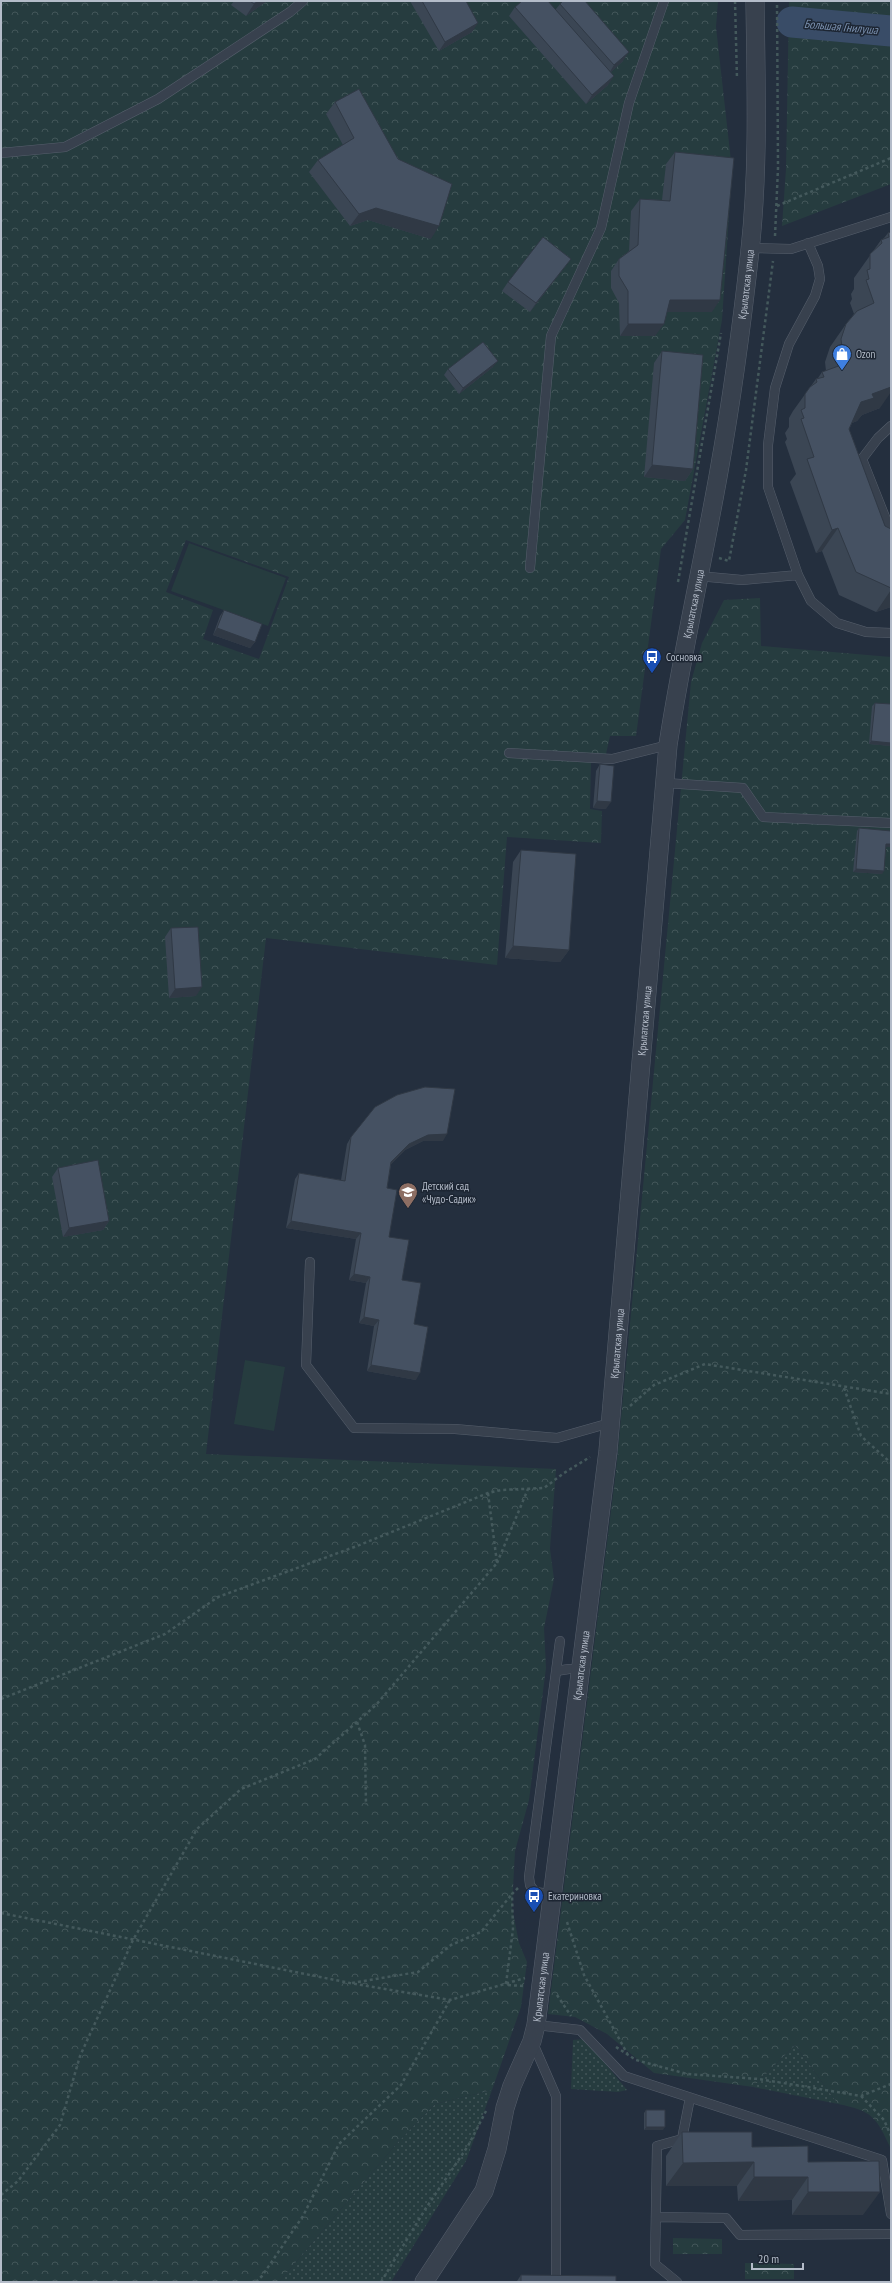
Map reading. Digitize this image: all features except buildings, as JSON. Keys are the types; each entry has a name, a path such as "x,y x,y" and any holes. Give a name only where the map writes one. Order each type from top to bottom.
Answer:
{"street":[{"name":"Крылатская улица","path":"424,2282 484,2191 497,2149 510,2094 534,2033 581,1669 610,1423 668,745 681,662 719,471 736,360 750,248 754,193 755,1"}],"lane":[{"path":"1,153 65,147 158,98 290,12 303,1"},
{"path":"530,568 551,336 601,228 629,103 664,1"},
{"path":"750,248 791,249 891,217"},
{"path":"808,243 818,266 820,279 815,296 788,344 775,388 768,445 768,487 798,576 810,600 837,623 866,632 891,633"},
{"path":"891,426 878,438 862,459 891,532"},
{"path":"698,576 742,580 798,576"},
{"path":"509,753 612,758 668,745"},
{"path":"664,783 743,788 763,817 891,823"},
{"path":"310,1262 306,1365 354,1428 456,1429 557,1438 610,1423"},
{"path":"551,1894 535,1892 530,1886 529,1877 560,1641"},
{"path":"556,1672 569,1669 581,1669"},
{"path":"556,2282 556,2096 534,2033 580,2030 624,2076 882,2160 891,2214"},
{"path":"677,2282 655,2264 657,2146 682,2140 690,2098"},
{"path":"656,2218 726,2218 740,2235 891,2234"}],"path":[{"path":"735,1 737,86"},
{"path":"777,206 891,158"},
{"path":"683,547 721,331"},
{"path":"610,1423 654,1385 705,1364 844,1388 891,1394"},
{"path":"844,1388 861,1436 891,1463"},
{"path":"1,1699 166,1634 218,1597 357,1546 488,1493 544,1488 564,1473 595,1454"},
{"path":"1,2196 18,2181 60,2125 80,2056 132,1940 198,1829 241,1789 315,1759 376,1705 497,1563 528,1489"},
{"path":"488,1493 497,1563"},
{"path":"357,1722 365,1745 366,1805"},
{"path":"350,1983 418,1972 451,1945 480,1932 512,1894 529,1877"},
{"path":"506,1984 513,1929 512,1894"},
{"path":"1,1914 350,1983 450,2000 506,1984 525,1986"},
{"path":"565,1917 573,1934 584,1975 629,2057"},
{"path":"554,1989 576,2022"},
{"path":"256,2282 303,2216 339,2144 402,2085 450,2000"},
{"path":"613,2044 629,2057 687,2074 759,2079 861,2096 891,2084"},
{"path":"861,2096 884,2120 891,2136"},
{"path":"381,2282 426,2208 468,2146 488,2106"}],"green space":[{"path":"1,1 718,1 716,27 732,170 722,320 685,520 661,549 636,736 610,736 606,754 591,762 590,809 602,811 601,843 507,837 497,965 266,938 206,1454 556,1469 550,1549 554,1579 544,1628 546,1668 529,1800 515,1851 512,1907 519,1943 527,1962 521,2007 492,2090 435,2104 398,2142 279,2282 1,2282","holes":["186,540 289,577 259,659 203,639 213,610 166,592"]},
{"path":"789,1 891,1 891,184 782,226 786,169"},
{"path":"189,543 286,578 268,626 171,591"},
{"path":"760,598 761,646 891,657 891,2149 881,2129 872,2117 859,2109 838,2104 795,2045 753,2087 654,2073 607,2034 575,2017 548,2014 616,1471 691,682 702,643 724,600"},
{"path":"245,1360 285,1367 274,1431 234,1424"},
{"path":"585,2039 627,2090 618,2092 571,2089 573,2040"},
{"path":"795,2045 838,2104 753,2087"},
{"path":"492,2090 466,2161 391,2282 279,2282 398,2142 435,2104"},
{"path":"673,2238 722,2239 722,2254 673,2254"},
{"path":"745,2263 794,2264 794,2279 745,2279"}],"waterway":[{"name":"Большая Гнилуша","path":"792,22 891,31"}],"place":[{"name":"Ozon","path":"842,371"},
{"name":"Сосновка","path":"652,674"},
{"name":"Детский сад «Чудо-Садик»","path":"408,1209"},
{"name":"Екатериновка","path":"534,1913"}]}
